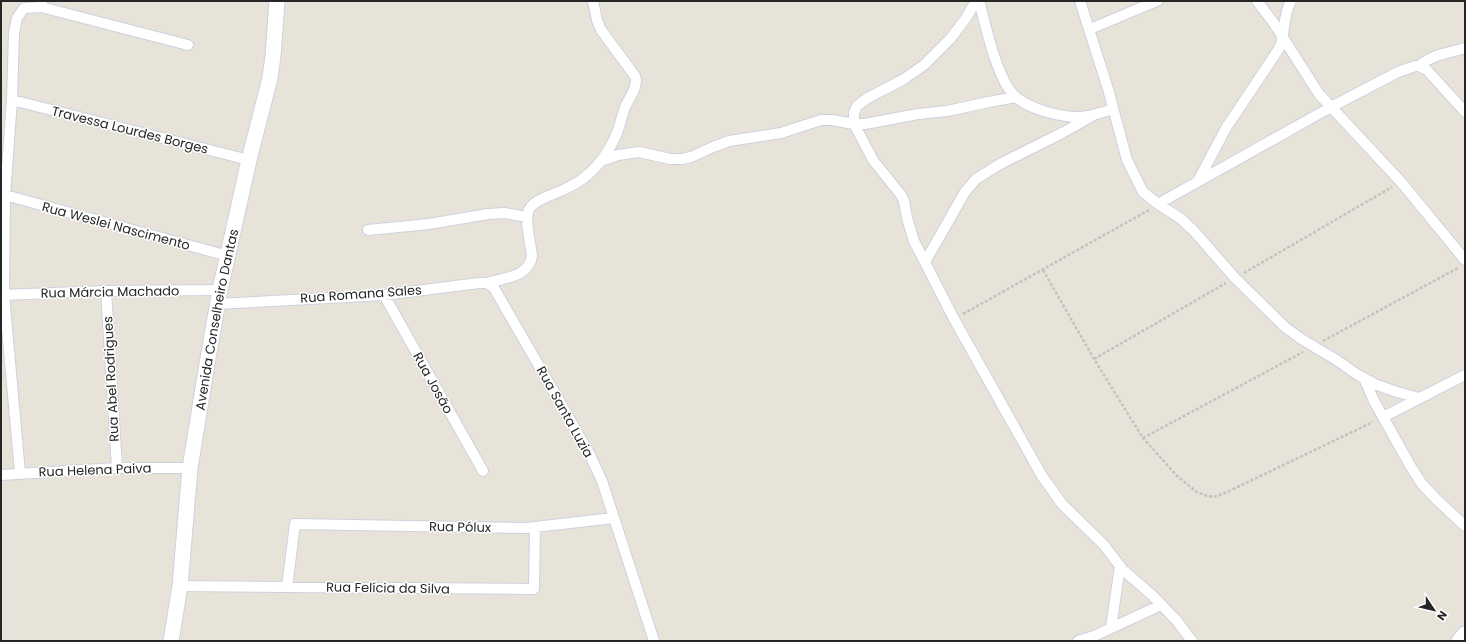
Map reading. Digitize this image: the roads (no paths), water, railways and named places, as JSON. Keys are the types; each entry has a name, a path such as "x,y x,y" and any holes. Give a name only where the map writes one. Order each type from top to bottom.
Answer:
{"street":[{"name":"Avenida Conselheiro Dantas","path":"171,641 180,586 190,468 219,297 248,160 270,78 277,1"},
{"path":"368,230 428,224 488,214 513,214 528,217 530,208 534,203 585,178 609,150 617,134 636,80 601,30 593,1"},
{"path":"976,1 966,18 951,38 924,65 904,79 866,98 858,106 854,113 854,124 872,160 904,201 907,218 914,241 954,319 1042,476 1062,504 1104,545 1123,570 1162,605 1177,621 1192,641"},
{"path":"979,1 1003,77 1010,90 1016,97 1039,110 1061,116 1077,118 1094,115 1113,109"},
{"path":"1080,1 1090,29 1127,160 1143,192 1180,218 1194,231 1235,278 1286,328 1364,378 1397,392 1419,398"},
{"path":"1090,29 1157,1"},
{"path":"1257,1 1273,22 1311,82 1331,107 1401,182 1465,260"},
{"path":"1198,181 1226,128 1273,58 1283,37 1286,10 1291,1"},
{"path":"20,473 2,295 5,195 12,100 14,33 17,18 24,8 41,4 188,45"},
{"path":"1158,204 1331,107 1398,72 1411,67 1419,66 1437,55 1465,48"},
{"path":"1419,66 1430,74 1465,112"},
{"path":"601,161 618,155 639,152 670,159 682,159 691,157 729,141 781,133 821,120 832,120 854,124 875,123 918,114 947,111 1016,97"},
{"name":"Travessa Lourdes Borges","path":"12,100 248,160"},
{"path":"925,262 965,192 976,179 1000,164 1062,134 1094,115"},
{"name":"Rua Weslei Nascimento","path":"5,195 228,256"},
{"name":"Rua Romana Sales","path":"219,297 298,298 384,295 487,283 519,274 527,269 531,262 532,256 528,217"},
{"name":"Rua Santa Luzia","path":"487,283 494,288 499,296 590,455 602,482 654,641"},
{"name":"Rua Márcia Machado","path":"2,295 106,291 219,297"},
{"name":"Rua Abel Rodrigues","path":"106,291 117,468"},
{"name":"Rua Josão","path":"384,295 483,471"},
{"path":"1383,417 1465,374"},
{"path":"1364,378 1401,451 1422,484 1451,515 1465,526"},
{"name":"Rua Helena Paiva","path":"1,475 117,468 190,468"},
{"name":"Rua Pólux","path":"287,587 295,524 526,528 614,518"},
{"name":"Rua Felícia da Silva","path":"180,586 534,589 535,527"},
{"path":"1110,628 1120,566"},
{"path":"1078,641 1162,605"},
{"path":"1459,641 1465,634"}]}
